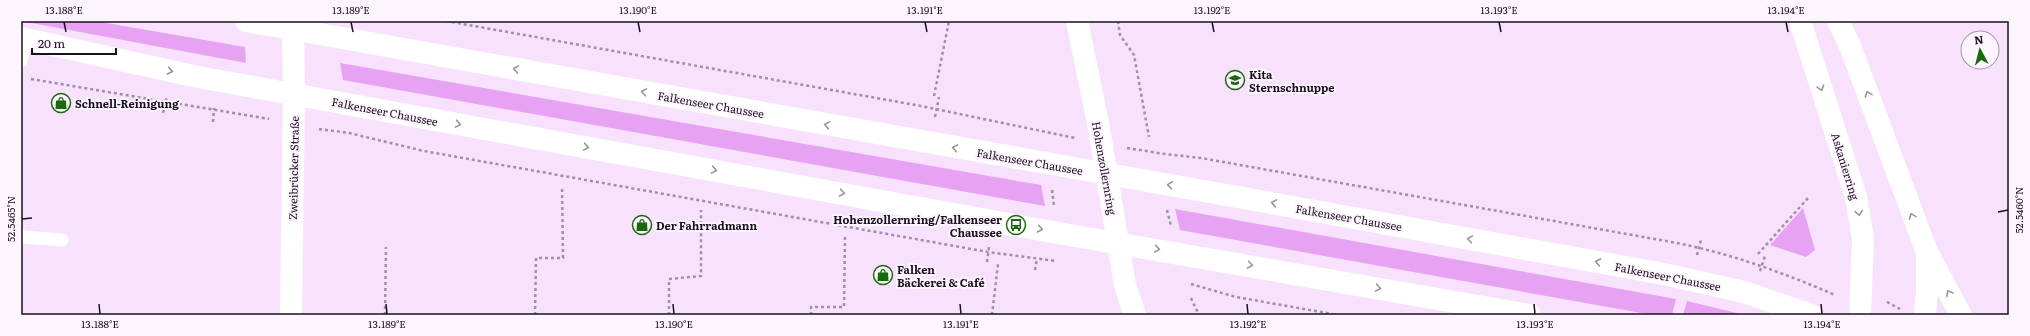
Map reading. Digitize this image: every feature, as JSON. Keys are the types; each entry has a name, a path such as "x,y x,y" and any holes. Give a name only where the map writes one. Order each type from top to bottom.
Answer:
{"main road":[{"name":"Falkenseer Chaussee","path":"246,21 293,25 1106,175 1260,200 1670,275 1722,286 1767,308 1811,315"},
{"name":"Hohenzollernring","path":"1077,21 1125,285 1136,315"},
{"name":"Askanierring","path":"1800,21 1856,197 1863,239 1860,315"},
{"path":"1838,21 1850,46 1927,252 1961,315"},
{"name":"Zweibrücker Straße","path":"291,315 294,94 293,25"},
{"name":"Falkenseer Chaussee","path":"23,38 198,77 1118,243 1530,315"},
{"path":"1915,313 1927,290 1927,252"}],"lane":[{"path":"21,61 23,38"},
{"path":"21,235 23,238 62,240"}],"path":[{"path":"446,21 937,109 1032,130"},
{"path":"934,96 949,21"},
{"path":"1118,21 1120,35 1134,55 1149,137"},
{"path":"29,79 131,97 166,101 243,114"},
{"path":"163,113 167,96"},
{"path":"935,117 939,97"},
{"path":"213,122 216,104"},
{"path":"349,133 424,152 988,252 1054,260"},
{"path":"1165,154 1201,158 1698,247 1762,266 1798,279"},
{"path":"1051,185 1054,209"},
{"path":"534,315 536,258 563,258 562,186"},
{"path":"1758,254 1808,198"},
{"path":"1166,206 1172,230"},
{"path":"669,315 669,279 701,276 701,210"},
{"path":"810,315 811,307 844,307 844,237"},
{"path":"1697,255 1701,240"},
{"path":"987,262 990,244"},
{"path":"385,315 386,247"},
{"path":"1035,270 1038,253"},
{"path":"1759,271 1765,256"},
{"path":"992,315 998,264"},
{"path":"1195,285 1236,297 1338,315"},
{"path":"1191,298 1199,315"},
{"path":"1882,299 1915,313"}],"shaded area":[{"path":"21,21 95,21 245,47 246,63"},
{"path":"340,63 1041,185 1045,206 343,80"},
{"path":"1803,208 1815,250 1806,257 1770,245"},
{"path":"1175,209 1676,299 1672,315 1652,315 1180,230"},
{"path":"1687,301 1737,313 1741,315 1683,315"}],"place":[{"name":"Kita Sternschnuppe","path":"1235,80"},
{"name":"Schnell-Reinigung","path":"61,103"},
{"name":"Der Fahrradmann","path":"642,225"},
{"name":"Hohenzollernring/Falkenseer Chaussee","path":"1016,225"},
{"name":"Falken Bäckerei & Café","path":"883,275"}]}
